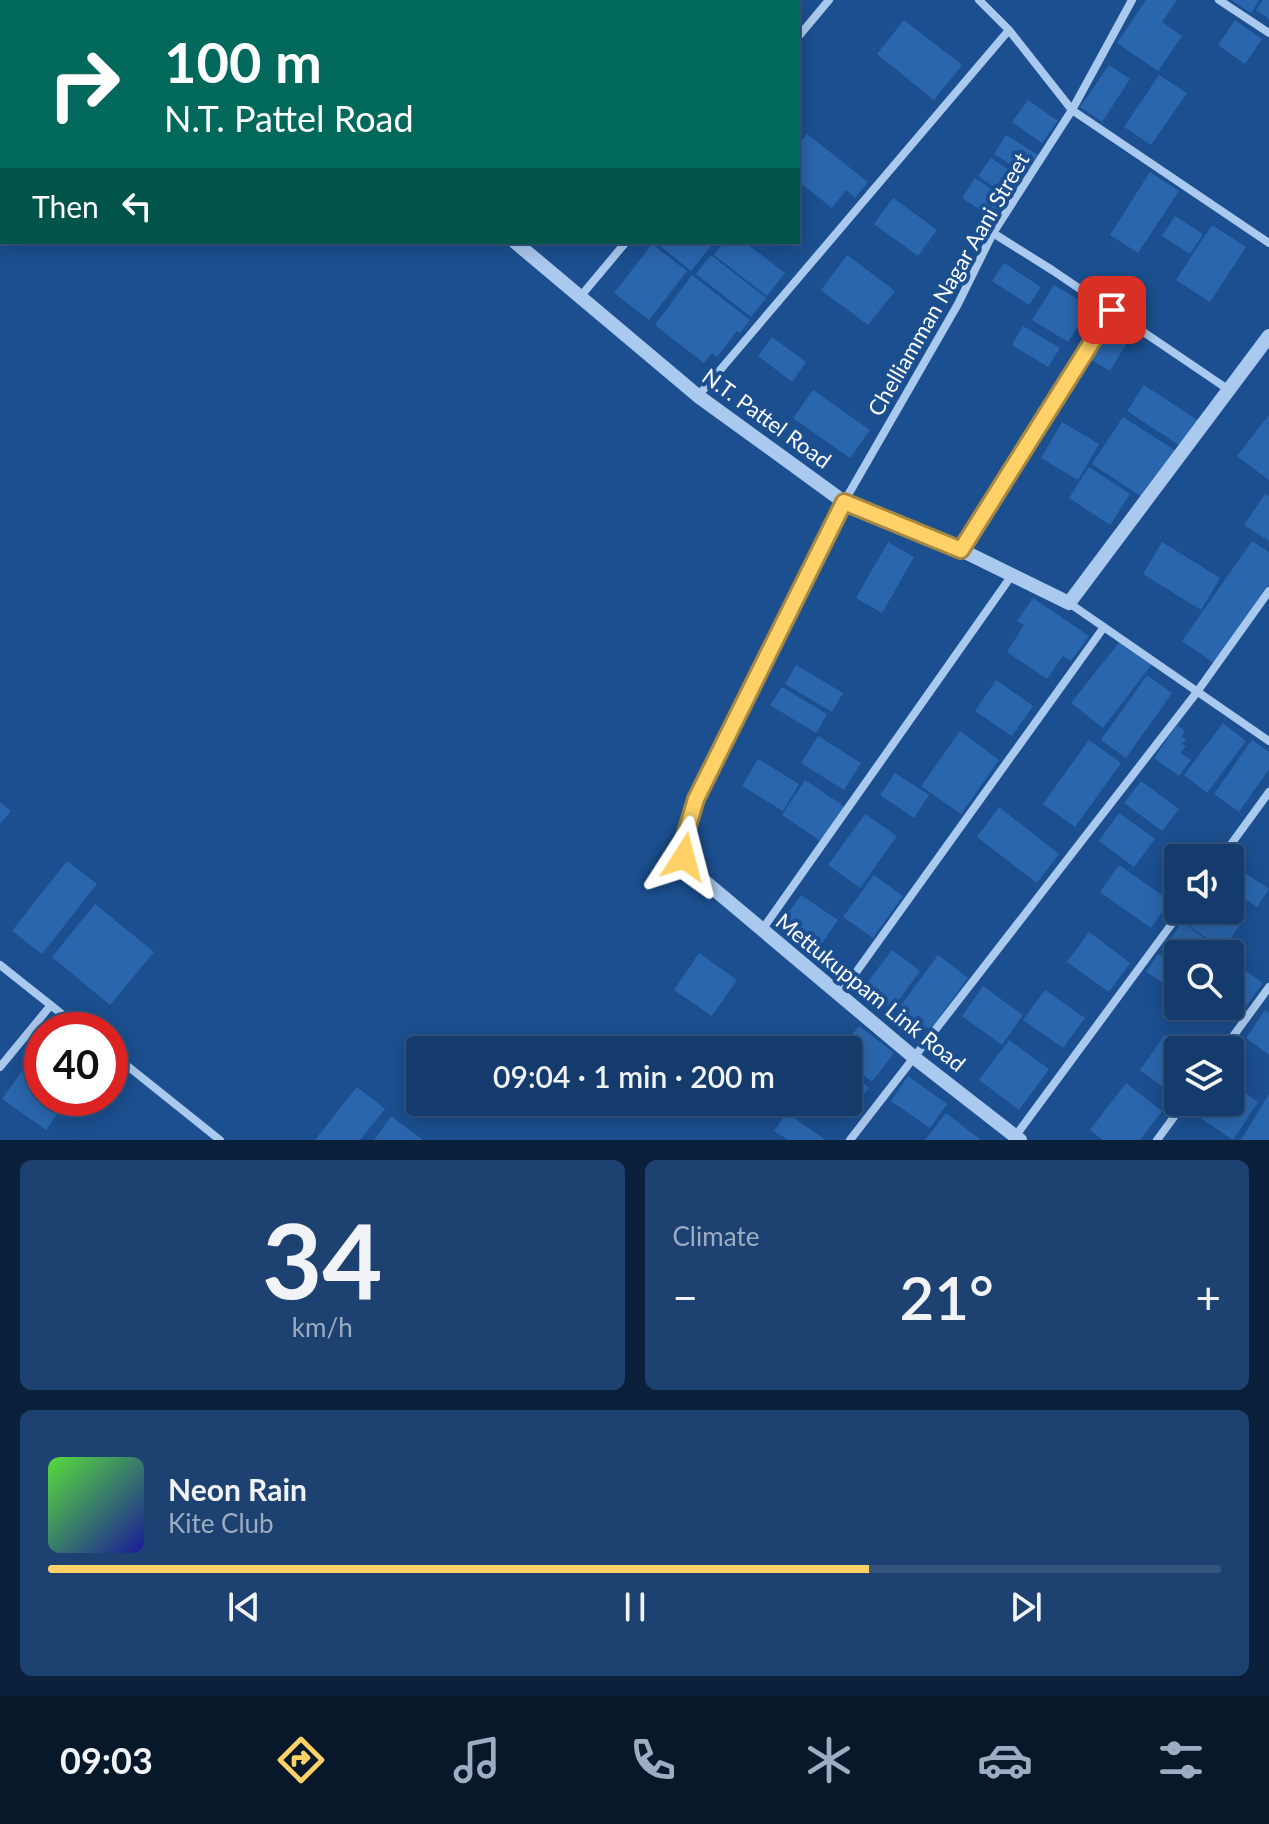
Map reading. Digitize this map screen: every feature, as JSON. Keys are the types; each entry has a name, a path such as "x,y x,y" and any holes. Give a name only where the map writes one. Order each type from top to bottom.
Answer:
{"street":[{"path":"800,35 829,0"},
{"path":"979,0 1009,30 1072,110 1269,243"},
{"name":"Chelliamman Nagar Aani Street","path":"844,502 958,304 993,233 1072,110 1132,0"},
{"path":"1219,0 1269,33"},
{"path":"698,396 1009,30"},
{"path":"993,233 1229,390"},
{"name":"N.T. Pattel Road","path":"517,244 698,396 844,502 961,550 1069,603"},
{"path":"580,297 624,244"},
{"path":"961,550 1112,310"},
{"path":"1269,336 1069,603 1269,741"},
{"name":"Mettukuppam Link Road","path":"844,502 696,799 682,846 684,857 696,874 839,996 1016,1139"},
{"path":"762,930 1012,575"},
{"path":"850,1140 916,1059 1197,692 1269,591"},
{"path":"839,996 1104,627"},
{"path":"1231,844 1269,792"},
{"path":"1016,1139 1172,924"},
{"path":"0,965 60,1012"},
{"path":"1233,1036 1269,987"},
{"path":"0,1067 51,1005"},
{"path":"128,1066 220,1140"},
{"path":"1157,1140 1175,1116"}],"building":[{"path":"1146,0 1177,0 1162,22 1182,36 1158,71 1117,43"},
{"path":"1231,0 1259,0 1251,13"},
{"path":"1263,0 1269,0 1269,19 1256,10"},
{"path":"904,20 962,65 934,100 877,54"},
{"path":"1235,20 1262,39 1245,64 1218,45"},
{"path":"1109,65 1130,79 1102,122 1080,107"},
{"path":"1159,75 1187,93 1151,145 1124,127"},
{"path":"1028,100 1058,121 1042,143 1012,122"},
{"path":"807,134 868,182 855,198 846,190 832,208 800,183 800,143"},
{"path":"1006,135 1038,155 1026,174 994,154"},
{"path":"991,158 1023,179 1010,198 978,176"},
{"path":"1150,172 1179,191 1138,253 1110,235"},
{"path":"975,178 1008,200 995,220 962,198"},
{"path":"893,198 937,230 918,256 874,224"},
{"path":"1175,216 1203,234 1190,254 1162,236"},
{"path":"1212,225 1246,247 1210,302 1176,280"},
{"path":"652,244 687,271 649,320 614,293"},
{"path":"657,244 712,244 691,271"},
{"path":"722,244 747,244 785,273 767,296 714,255"},
{"path":"711,255 766,298 751,317 696,274"},
{"path":"847,255 895,291 868,325 821,290"},
{"path":"1004,263 1041,287 1029,305 992,281"},
{"path":"692,275 750,320 717,357 712,353 704,363 655,325"},
{"path":"1054,285 1090,307 1068,342 1032,320"},
{"path":"1111,324 1131,336 1110,371 1090,359"},
{"path":"1023,326 1060,348 1048,367 1012,345"},
{"path":"772,337 806,362 792,382 758,356"},
{"path":"1144,385 1199,421 1182,447 1127,411"},
{"path":"813,390 870,430 850,458 793,418"},
{"path":"1269,415 1269,480 1237,456"},
{"path":"1123,417 1176,451 1145,499 1092,464"},
{"path":"1062,422 1099,444 1078,480 1041,458"},
{"path":"1089,467 1130,494 1110,525 1069,498"},
{"path":"1265,494 1269,496 1269,541 1244,525"},
{"path":"1252,541 1269,552 1269,584 1214,663 1182,641"},
{"path":"888,542 914,557 882,613 856,598"},
{"path":"1162,542 1220,578 1201,610 1143,574"},
{"path":"1033,598 1089,636 1071,661 1063,656 1047,679 1007,652 1024,625 1017,621"},
{"path":"1121,640 1152,664 1103,728 1071,703"},
{"path":"796,665 843,693 832,712 785,684"},
{"path":"1147,675 1172,693 1126,758 1101,740"},
{"path":"996,680 1033,706 1012,736 975,711"},
{"path":"782,687 827,714 816,733 770,705"},
{"path":"1223,723 1246,741 1207,793 1184,775"},
{"path":"1177,725 1185,731 1181,737 1186,739 1182,744 1186,746 1180,753 1191,760 1179,776 1154,758"},
{"path":"960,731 999,760 961,814 921,786"},
{"path":"818,736 861,763 844,790 801,763"},
{"path":"1089,740 1121,763 1075,827 1043,804"},
{"path":"1252,740 1269,752 1269,769 1239,812 1214,794"},
{"path":"758,759 799,784 783,811 742,786"},
{"path":"895,773 929,795 914,818 880,795"},
{"path":"805,780 845,807 822,842 782,815"},
{"path":"1141,781 1179,809 1162,831 1124,803"},
{"path":"0,802 11,811 0,824"},
{"path":"999,807 1059,854 1037,883 977,837"},
{"path":"1119,813 1155,839 1134,867 1099,841"},
{"path":"865,814 897,836 860,888 828,865"},
{"path":"67,861 97,884 42,954 12,931"},
{"path":"1119,865 1164,897 1164,910 1151,928 1100,892"},
{"path":"1244,872 1269,889 1257,907 1244,898"},
{"path":"874,875 903,896 873,938 843,917"},
{"path":"801,895 838,920 818,949 781,923"},
{"path":"95,904 154,952 110,1005 52,957"},
{"path":"1181,924 1185,924 1206,940 1170,940"},
{"path":"1186,924 1241,924 1230,940 1209,940"},
{"path":"1089,932 1130,963 1109,992 1067,962"},
{"path":"892,950 920,971 892,1009 863,988"},
{"path":"699,953 737,980 712,1016 674,990"},
{"path":"1158,954 1164,958 1164,983 1146,972"},
{"path":"938,955 968,978 930,1030 899,1008"},
{"path":"1244,970 1263,983 1244,1007"},
{"path":"983,986 1023,1015 1002,1045 962,1016"},
{"path":"1045,990 1085,1018 1063,1048 1023,1020"},
{"path":"1265,1010 1269,1013 1269,1055 1246,1038"},
{"path":"859,1026 894,1053 872,1082 862,1074 862,1036 851,1036"},
{"path":"1164,1036 1164,1088 1140,1070"},
{"path":"1009,1040 1049,1069 1019,1110 979,1080"},
{"path":"24,1068 24,1114 2,1099"},
{"path":"908,1076 947,1104 930,1128 891,1101"},
{"path":"862,1083 869,1088 862,1096"},
{"path":"1126,1083 1162,1111 1140,1140 1103,1140 1090,1130"},
{"path":"357,1087 385,1109 360,1140 315,1140"},
{"path":"1244,1092 1258,1102 1233,1140 1197,1116 1244,1116"},
{"path":"1269,1094 1269,1140 1241,1140"},
{"path":"946,1113 981,1140 925,1140"},
{"path":"26,1116 56,1116 46,1130"},
{"path":"391,1116 423,1140 374,1140"},
{"path":"785,1116 791,1116 826,1140 788,1140 774,1131"}],"route":[{"path":"684,857 682,846 696,799 844,502 961,550 1112,310"}]}
